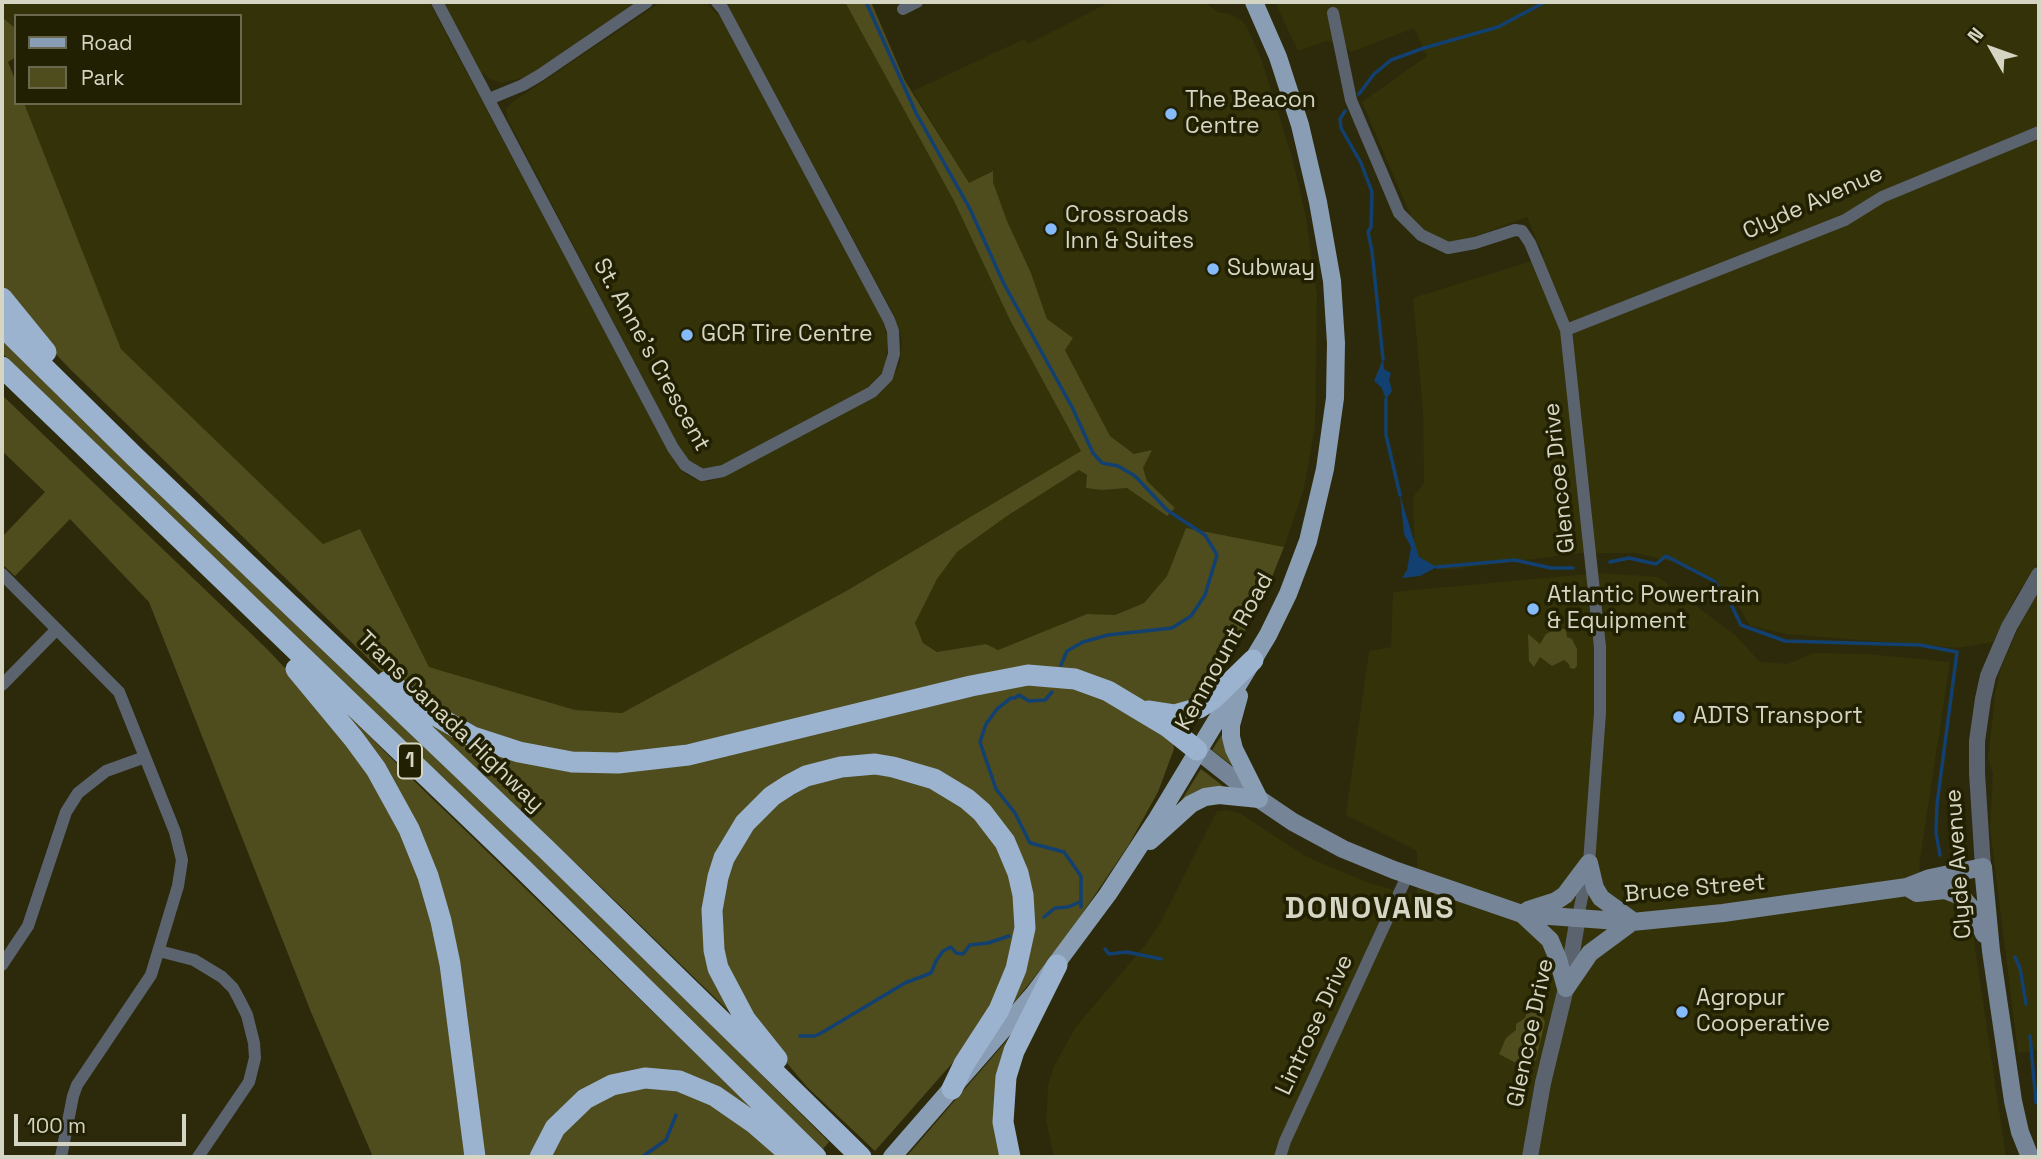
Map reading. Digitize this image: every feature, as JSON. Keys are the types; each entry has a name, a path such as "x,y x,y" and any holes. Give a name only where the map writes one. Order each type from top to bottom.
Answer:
{"highway":[{"path":"2,298 48,354 127,436 139,461 159,466 405,696 464,732 519,752 551,759 595,763 659,760 715,749 989,681 1028,675 1075,679 1108,691 1168,727 1197,750"},
{"name":"Trans Canada Highway","path":"2,326 139,461 556,859 861,1157"},
{"name":"1","path":"2,367 543,888 816,1157"},
{"path":"2,382 107,484 127,490 138,512 258,628 319,695 366,754 401,815 428,876 445,936 475,1157"},
{"path":"1140,709 1167,715 1192,711 1213,698 1253,660"},
{"path":"845,1142 745,1019 725,985 714,950 714,894 724,858 733,840 751,816 772,796 789,785 824,770 858,765 875,764 913,771 934,779 967,799 995,827 1005,842 1018,873 1023,895 1025,928 1022,948 999,1010 964,1064 952,1088"},
{"path":"1010,1157 1003,1122 1002,1101 1006,1077 1014,1051 1057,965"},
{"path":"540,1157 555,1128 585,1099 612,1085 645,1078 679,1081 715,1096 754,1123 793,1157"}],"main road":[{"name":"Kenmount Road","path":"892,1157 1057,965 1135,855 1253,660 1288,594 1312,527 1330,443 1336,361 1332,282 1318,202 1289,91 1254,2"},
{"path":"1253,660 1236,704 1230,731 1234,749 1259,799"},
{"name":"Bruce Street","path":"1197,750 1259,799 1293,822 1343,849 1522,914 1632,922 1788,905 1907,887 1930,878 1983,867"},
{"path":"1135,855 1198,800 1219,795 1259,799"},
{"path":"1566,988 1550,940 1522,914 1565,895 1589,863"},
{"path":"1566,988 1590,953 1632,922 1601,898 1595,888 1589,863"},
{"name":"Clyde Avenue","path":"1983,867 1991,951 2020,1132 2030,1157"},
{"path":"1907,887 1917,892 1945,891 1961,896 1973,910 1991,951"},
{"path":"2020,1132 2020,1157"}],"street":[{"name":"St. Anne's Crescent","path":"437,2 679,458 692,471 702,475 723,471 872,392 892,366 895,342 889,320 717,2"},
{"path":"489,99 540,75 647,2"},
{"path":"903,9 918,2"},
{"name":"Glencoe Drive","path":"1333,13 1351,100 1399,213 1421,235 1448,248 1475,243 1515,230 1522,231 1530,243 1566,330 1600,647 1600,713 1589,863 1530,1157"},
{"name":"Clyde Avenue","path":"1566,330 1846,220 1882,197 2039,132"},
{"path":"2,574 119,692 175,832 182,860 178,886 159,951 146,984 77,1085 61,1157"},
{"name":"Clyde Avenue","path":"1983,867 1977,773 1977,741 1983,699 1988,676 2009,628 2039,575"},
{"path":"2,685 57,629"},
{"path":"2,965 28,926 66,812 78,793 106,771 145,757"},
{"name":"Lintrose Drive","path":"1280,1157 1408,874"},
{"path":"159,951 194,960 209,968 233,988 247,1015 254,1043 249,1082 198,1157"}],"shaded area":[{"path":"2,2 429,2 675,462 684,473 695,480 708,482 872,398 889,384 900,363 902,339 893,313 726,2 845,2 954,201 1010,320 1081,451 848,590 622,713 575,710 429,667 360,529 323,544 121,349 25,105 242,105 242,14 14,14 14,27 2,17"},
{"path":"444,2 636,2 526,77 501,83 490,79 480,70"},
{"path":"661,2 705,2 721,18 882,319 888,338 885,366 881,375 867,388 726,464 703,469 686,459 678,445 507,118 506,109"},
{"path":"1110,2 1204,2 1219,13 1226,13 1241,20 1261,58 1292,157 1305,212 1317,296 1315,426 1304,489 1284,547 1186,529 1167,576 1144,603 1115,615 1087,614 998,650 986,644 937,652 923,643 915,623 937,579 957,552 1079,469 1102,490 1127,488 1167,516 1175,508 1147,481 1134,454 1110,436 1065,350 1073,338 1047,319 1031,273 1007,221 993,182 992,171 969,184 913,91 1024,39 1028,44"},
{"path":"1275,2 2039,2 2039,561 2014,599 1993,642 1958,648 1787,634 1750,626 1739,607 1722,587 1674,562 1636,553 1581,553 1448,570 1415,563 1413,497 1424,483 1423,411 1413,298 1544,257 1527,217 1449,246 1423,230 1411,216 1362,102 1427,56 1414,28 1351,52 1342,42 1326,41 1298,51"},
{"path":"1599,573 1658,577 1735,635 1760,662 1788,664 1813,653 1867,654 1950,662 1919,866 1924,897 1941,895 1959,902 1972,927 2006,1157 1054,1157 1046,1120 1048,1085 1054,1066 1075,1028 1146,944 1160,923 1217,811 1227,810 1241,814 1307,857 1369,883 1417,896 1417,851 1346,815 1369,651 1391,647 1393,592"},
{"path":"2039,590 2039,1050 2018,1053 1990,828 1993,773 1988,759 1996,688 2001,668 2021,622"}],"green space":[{"path":"845,2 871,2 905,81 969,183 993,171 993,182 1007,221 1031,273 1047,319 1073,338 1065,350 1110,436 1134,454 1152,450 1143,468 1147,481 1175,508 1167,516 1127,488 1086,488 1087,475 1079,470 957,552 937,579 915,623 923,643 937,652 986,644 998,650 1087,614 1115,615 1144,603 1167,576 1186,528 1284,547 1268,587 1245,631 1203,697 1159,709 1072,673 613,758 507,743 402,688 380,670 71,370 2,291 2,17 14,27 14,58 8,62 14,77 14,105 25,105 121,349 323,544 360,529 429,667 575,710 622,713 848,590 1081,451 1010,320 954,201"},
{"path":"2,340 581,896 829,1142 823,1149 2,353"},
{"path":"2,395 268,650 353,748 410,850 441,950 467,1157 373,1157 311,1012 149,602 70,519 15,576 2,564 2,537 45,492 2,451"},
{"path":"1556,629 1566,629 1567,637 1572,639 1577,649 1577,666 1570,668 1564,660 1552,666 1540,657 1534,667 1529,661 1528,634 1540,644 1546,634"},
{"path":"311,677 408,775 777,1132 726,1095 627,1074 532,1157 481,1157 439,892"},
{"path":"1009,683 1095,691 1173,741 1174,749 1158,792 1128,846 1065,939 1000,1020 1011,997 1022,865 927,769 786,779 709,895 740,1022 402,700 427,716 615,769"},
{"path":"1225,730 1242,773 1212,750"},
{"path":"1201,769 1231,792 1173,814"},
{"path":"900,773 965,806 999,845 1020,913 1005,984 955,1060 875,1151 807,1087 749,1018 718,940 724,876 761,812 831,774"},
{"path":"1542,970 1547,984 1544,998 1547,1004 1542,1017 1545,1022 1536,1059 1529,1067 1524,1061 1514,1062 1499,1054 1506,1038 1516,1030 1516,1024 1525,1018"},
{"path":"1021,1024 1006,1157 906,1157"},
{"path":"629,1087 687,1092 733,1118 779,1157 546,1157 578,1113"}],"water":[{"path":"1383,359 1384,369 1391,373 1389,379 1392,391 1386,399 1381,387 1374,381"},
{"path":"1400,495 1419,557 1437,567 1420,576 1402,578 1407,570 1411,547 1404,534"}],"waterway":[{"path":"866,2 916,113 970,209 1004,284 1072,407 1093,453 1102,463 1118,466 1135,476 1167,510 1205,535 1217,555 1205,595 1191,616 1172,628 1108,635 1083,642 1067,651 1061,665"},
{"path":"1359,94 1374,74 1391,60 1498,27 1545,2"},
{"path":"1345,111 1340,119 1341,128 1361,163 1372,192 1371,227 1368,232 1383,359"},
{"path":"1386,399 1386,435 1400,495"},
{"path":"1610,562 1629,558 1656,564 1666,556 1714,581 1729,600 1741,625 1785,641 1920,645 1957,652 1937,804 1936,833 1940,855"},
{"path":"1437,567 1515,560 1551,568 1573,568"},
{"path":"1052,692 1045,700 1029,701 1019,695 1011,698 997,709 986,724 980,742 996,789 1015,813 1030,843 1064,852 1081,876 1081,907"},
{"path":"1044,917 1055,908 1080,902"},
{"path":"800,1036 815,1036 905,983 931,973 943,951 951,947 956,953 963,954 970,945 1009,936"},
{"path":"1105,949 1109,954 1127,952 1161,959"},
{"path":"2015,957 2020,968 2026,1004"},
{"path":"2030,1036 2036,1102 2039,1104"},
{"path":"642,1157 666,1140 676,1115"}],"place":[{"name":"The Beacon Centre","path":"1171,114"},
{"name":"Crossroads Inn & Suites","path":"1051,229"},
{"name":"Subway","path":"1213,269"},
{"name":"GCR Tire Centre","path":"687,335"},
{"name":"Atlantic Powertrain & Equipment","path":"1533,609"},
{"name":"ADTS Transport","path":"1679,717"},
{"name":"Agropur Cooperative","path":"1682,1012"}],"district":[{"name":"DONOVANS","path":"1370,910"}]}
